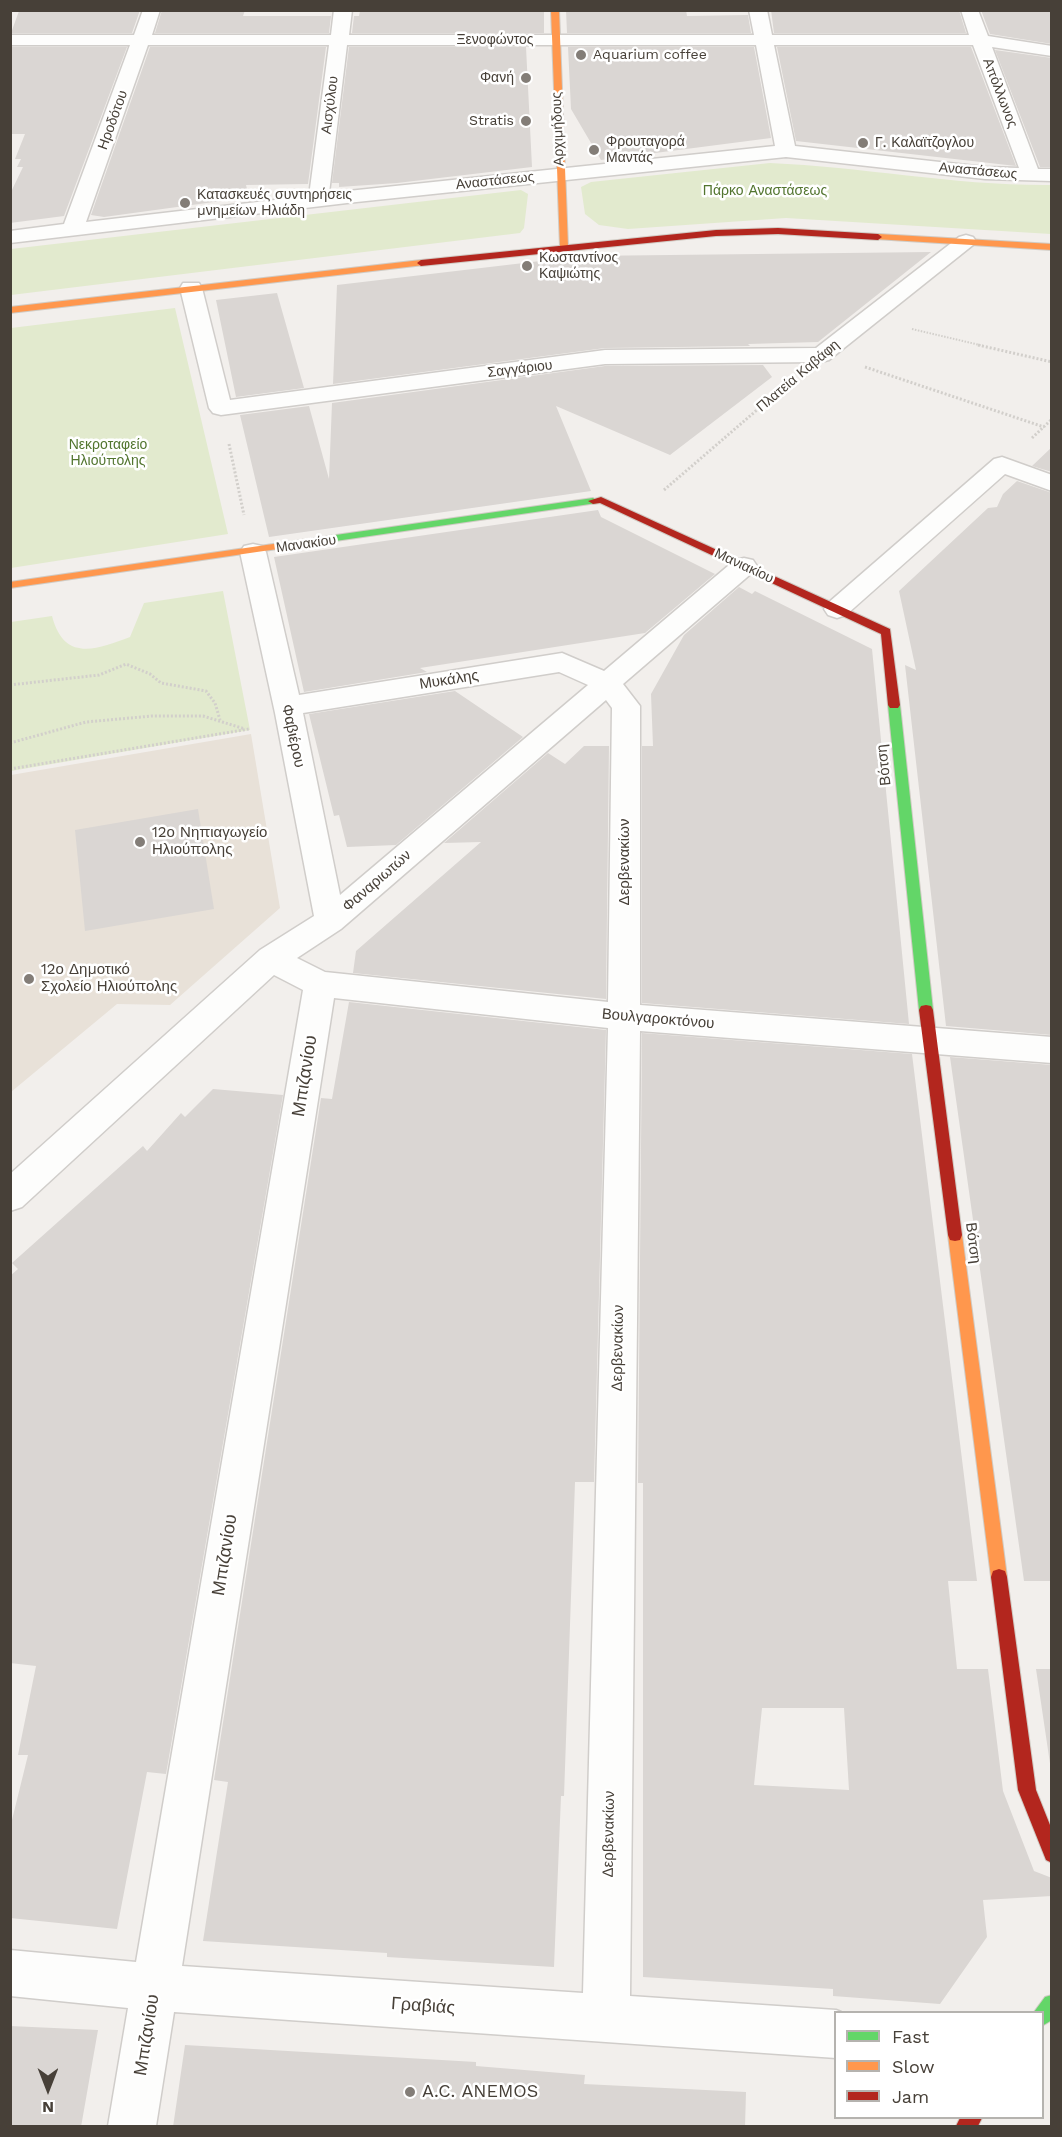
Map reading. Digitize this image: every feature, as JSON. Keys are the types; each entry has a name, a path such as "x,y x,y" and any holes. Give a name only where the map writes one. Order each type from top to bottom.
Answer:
{"street":[{"name":"Ηροδότου","path":"73,230 152,10"},
{"name":"Αισχύλου","path":"318,200 343,10"},
{"name":"Αρχιμήδους","path":"555,10 564,247"},
{"path":"758,10 786,151"},
{"name":"Απόλλωνος","path":"969,10 1031,175"},
{"name":"Ξενοφώντος","path":"10,40 980,40 1052,51"},
{"name":"Αναστάσεως","path":"10,237 318,200 786,151 986,173 1052,175"},
{"path":"10,310 564,247 705,234 778,231 966,240 1052,247"},
{"name":"Πλατεία Καβάφη","path":"821,355 966,240"},
{"path":"191,288 221,408"},
{"name":"Σαγγάριου","path":"221,408 605,357 821,355"},
{"path":"837,609 1002,464 1052,484"},
{"name":"Μανιακίου","path":"600,500 886,633"},
{"name":"Μανακίου","path":"10,585 253,552 600,500"},
{"name":"Φαβιέρου","path":"253,552 289,714 330,921"},
{"name":"Φαναριωτών","path":"10,1196 271,959 330,921 744,566"},
{"name":"Βότση","path":"886,633 929,1040 1027,1790 1052,1854"},
{"name":"Μυκάλης","path":"289,714 562,662 607,683"},
{"name":"Δερβενακίων","path":"606,2020 624,1017 626,706 607,683"},
{"name":"Βουλγαροκτόνου","path":"271,959 320,984 624,1017 1052,1050"},
{"name":"Μπιζανίου","path":"132,2127 320,984"},
{"name":"Γραβιάς","path":"10,1972 154,1987 606,2020 834,2034"}],"path":[{"path":"867,319 1052,362"},
{"path":"821,355 1044,427"},
{"name":"Πλατεία Καβάφη","path":"634,516 821,355"},
{"path":"221,408 253,552"},
{"path":"10,685 99,675 126,664 150,674 161,683 206,691 215,703 220,720"},
{"path":"10,769 245,729 289,714"},
{"path":"10,743 86,722 152,716 203,716 245,729"}],"shaded area":[{"name":"12ο Νηπιαγωγείο Ηλιούπολης","path":"251,734 280,908 170,1005 117,1004 11,1092 11,775"}],"green space":[{"name":"Πάρκο Αναστάσεως","path":"770,163 981,183 1051,185 1051,234 786,218 628,229 599,225 585,214 581,187 591,182"},
{"path":"521,190 528,194 524,228 520,233 11,295 11,249"},
{"name":"Νεκροταφείο Ηλιούπολης","path":"175,308 228,534 11,568 11,328"},
{"path":"223,591 250,730 11,771 11,622 52,616 57,631 64,641 83,649 94,648 130,637 144,603"}],"building":[{"path":"140,10 132,33 11,33 19,11"},
{"path":"162,10 245,10 243,16 331,16 329,33 155,33"},
{"path":"544,10 544,33 352,33 354,16 359,16 360,11"},
{"path":"566,10 686,10 687,16 748,15 751,33 567,33"},
{"path":"771,10 959,10 966,33 774,33"},
{"path":"981,10 1052,10 1052,44 990,34"},
{"path":"10,47 127,47 64,216 10,223 10,194 23,167 17,167 21,159 15,159 25,134 10,134"},
{"path":"150,47 326,47 308,184 246,185 249,197 104,217 91,215"},
{"path":"349,47 526,47 532,167 397,183 339,187 339,183 332,183"},
{"path":"568,47 754,47 771,138 601,160 571,109"},
{"path":"777,47 971,47 1016,166 796,141"},
{"path":"995,50 1052,58 1052,167 1040,167"},
{"path":"931,252 818,342 748,344 750,346 605,348 333,384 337,285 583,256"},
{"path":"277,293 304,388 236,397 216,300"},
{"path":"763,365 772,377 670,455 556,406 591,491 269,537 240,415 309,406 329,479 332,403 605,366"},
{"path":"1052,447 1052,472 1032,466"},
{"path":"1017,481 1052,493 1052,1035 946,1026 905,665 916,670 899,591 988,508 997,507 1003,494"},
{"path":"598,510 601,517 715,574 645,633 420,668 427,672 304,692 274,557"},
{"path":"739,587 752,594 755,591 872,649 909,1024 642,1003 642,746 653,746 651,694 684,635"},
{"path":"455,691 523,737 396,845 347,847 339,815 334,816 309,714"},
{"path":"584,746 609,746 606,999 353,973 356,951 481,842 444,843 548,753 565,764"},
{"path":"198,809 214,909 85,931 75,830"},
{"path":"349,1002 606,1030 594,1482 575,1482 564,1796 561,1796 554,1967 387,1957 387,1953 203,1941 228,1782 214,1780 321,1098 332,1099"},
{"path":"642,1033 912,1054 977,1581 948,1581 957,1669 988,1669 1003,1791 1034,1871 1052,1878 1052,1896 983,1900 987,1937 940,2004 833,1996 833,1989 643,1977 643,1483 638,1483","holes":["762,1708 844,1708 849,1790 754,1785"]},
{"path":"950,1057 1052,1065 1052,1581 1024,1581"},
{"path":"213,1089 283,1095 166,1774 147,1772 117,1929 10,1918 10,1828 28,1755 18,1755 36,1666 10,1663 10,1276 18,1269 12,1263 143,1146 147,1151 181,1113 185,1117"},
{"path":"1036,1669 1052,1669 1052,1777"},
{"path":"10,2026 98,2030 81,2127 10,2127"},
{"path":"185,2045 476,2062 476,2066 585,2075 584,2084 746,2092 745,2127 173,2127"}],"traffic: fast":[{"path":"294,544 593,501"},
{"path":"894,705 926,1010"},
{"path":"1044,2014 1052,2004"}],"traffic: slow":[{"path":"555,10 564,247"},
{"path":"878,237 1052,247"},
{"path":"10,310 421,263"},
{"path":"10,585 294,544"},
{"path":"955,1235 999,1577"}],"traffic: jam":[{"path":"421,263 716,233 778,231 878,237"},
{"path":"593,501 601,500 886,632 894,705"},
{"path":"926,1010 955,1235"},
{"path":"999,1577 1027,1790 1052,1854"},
{"path":"966,2126 971,2119"}],"place":[{"name":"Aquarium coffee","path":"581,55"},
{"name":"Φανή","path":"526,78"},
{"name":"Stratis","path":"526,121"},
{"name":"Γ. Καλαϊτζογλου","path":"863,143"},
{"name":"Φρουταγορά Μαντάς","path":"594,150"},
{"name":"Κατασκευές συντηρήσεις μνημείων Ηλιάδη","path":"185,203"},
{"name":"Κωσταντίνος Καψιώτης","path":"527,266"},
{"name":"12ο Νηπιαγωγείο Ηλιούπολης","path":"140,842"},
{"name":"12ο Δημοτικό Σχολείο Ηλιούπολης","path":"29,979"},
{"name":"A.C. ANEMOS","path":"410,2092"}]}
